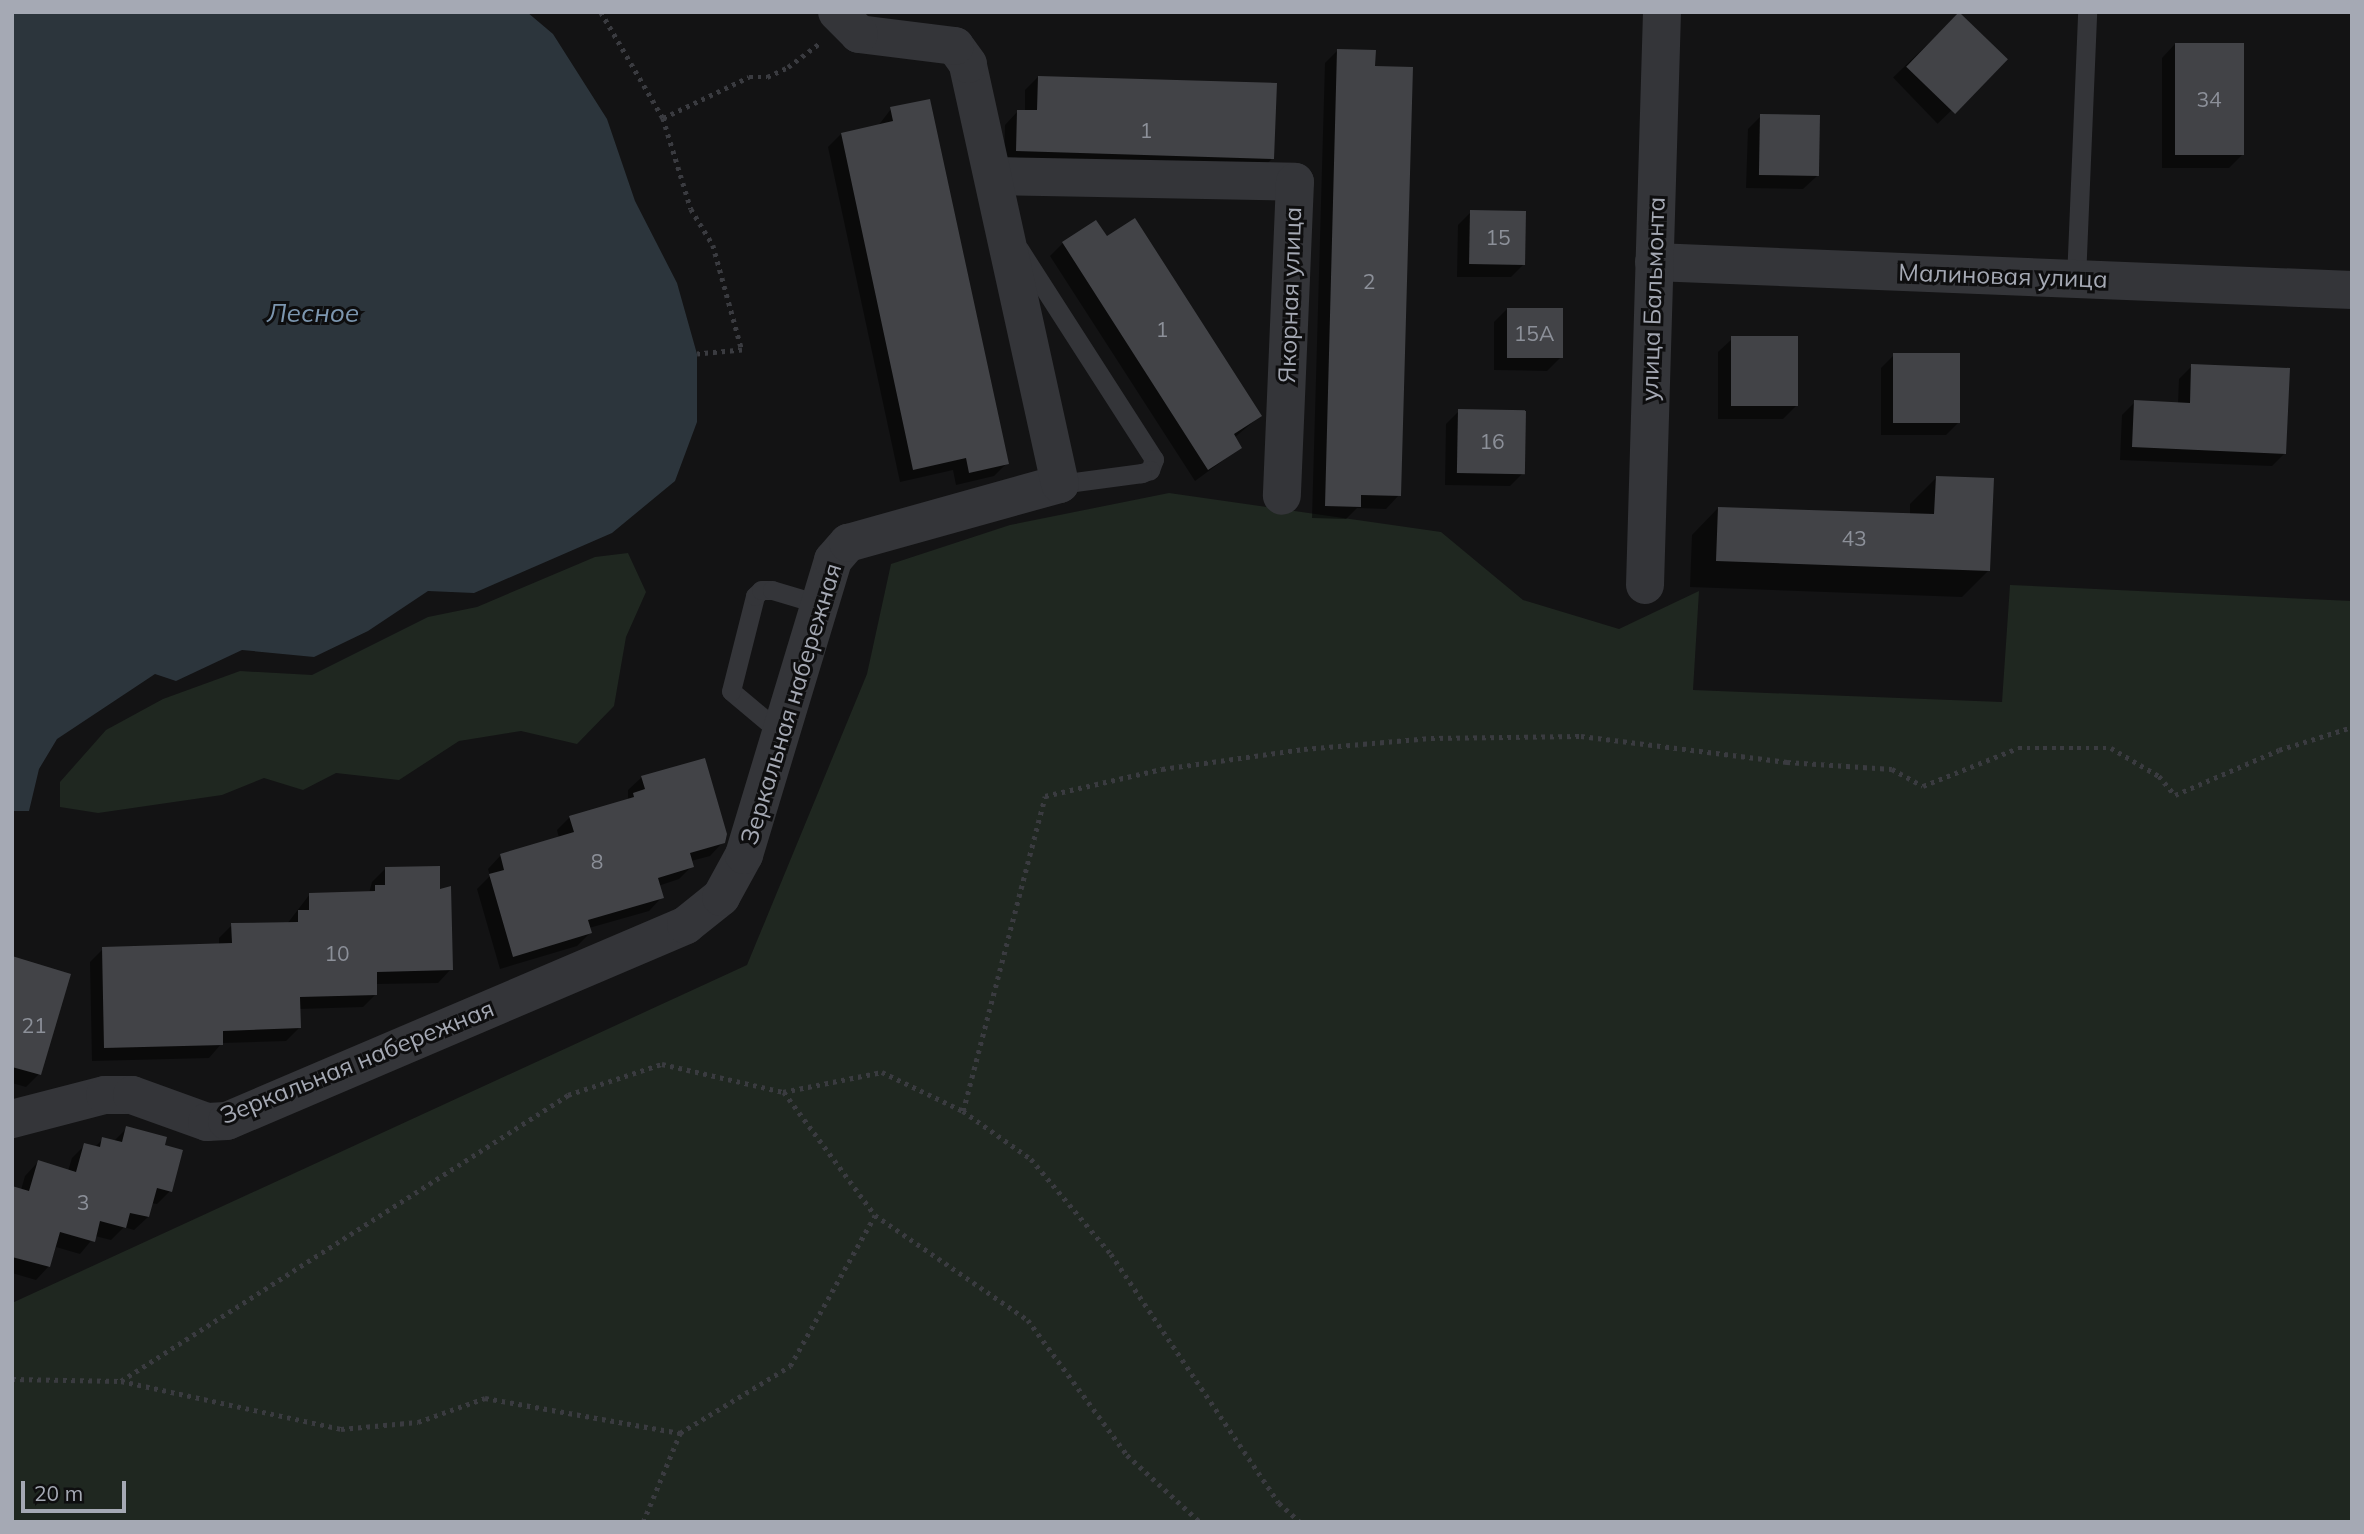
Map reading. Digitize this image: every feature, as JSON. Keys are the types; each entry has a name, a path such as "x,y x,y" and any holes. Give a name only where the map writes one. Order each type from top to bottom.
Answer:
{"street":[{"name":"улица Бальмонта","path":"1644,585 1662,12"},
{"path":"841,18 859,34 955,46 968,64 996,176 1060,484"},
{"name":"Якорная улица","path":"996,176 1295,183 1282,496"},
{"name":"Малиновая улица","path":"1654,262 2352,290"},
{"name":"Зеркальная набережная","path":"12,1119 106,1095 132,1095 207,1122 227,1121 686,925 721,897 744,855 833,559 848,542 1060,484"}],"lane":[{"path":"2076,279 2087,12"},
{"path":"1008,233 1154,458 1150,470 1142,473 1060,484"},
{"path":"781,733 730,691 751,608 761,590 820,604"}],"path":[{"path":"601,12 663,118 691,209 713,245 742,350 697,354"},
{"path":"663,118 749,77 767,77 788,67 841,18"},
{"path":"962,1111 1045,796 1162,769 1304,749 1431,738 1581,736 1787,762 1892,769 1923,786 2018,748 2110,748 2159,776 2175,794 2279,750 2352,727"},
{"path":"121,1381 568,1095 662,1063 783,1092 882,1072 962,1111 1031,1159 1111,1254 1279,1503 1300,1522"},
{"path":"783,1092 875,1215 1028,1320 1127,1455 1200,1522"},
{"path":"643,1522 680,1433 790,1366 875,1215"},
{"path":"12,1379 121,1381 341,1429 418,1422 485,1398 680,1433"}],"shaded area":[{"path":"1169,493 1441,532 1523,600 1619,629 1699,591 1693,690 2002,702 2010,585 2352,601 2352,1522 12,1522 12,1303 747,965 867,674 891,564 1010,525"},
{"path":"628,553 646,592 626,637 614,706 577,744 521,731 459,741 399,780 336,773 303,790 264,778 222,795 98,813 60,807 60,782 106,730 163,699 240,671 312,675 428,617 477,607 595,557"}],"water":[{"name":"Лесное","path":"12,12 527,12 553,34 607,119 635,201 677,283 697,354 697,422 675,481 612,533 474,593 428,591 368,631 314,657 242,650 176,681 155,674 57,739 39,769 29,811 12,811"}],"building":[{"path":"1959,12 2008,59 1955,114 1906,67"},
{"path":"2175,43 2244,43 2244,155 2175,155"},
{"path":"1337,49 1376,50 1375,66 1413,67 1401,496 1361,495 1361,507 1325,506"},
{"path":"1038,76 1277,83 1274,159 1016,151 1017,110 1037,110"},
{"path":"930,99 1009,464 969,473 966,458 913,470 841,133 893,121 890,107"},
{"path":"1760,114 1820,115 1819,176 1759,175"},
{"path":"1470,210 1526,211 1525,265 1469,264"},
{"path":"1135,218 1262,416 1234,434 1242,448 1208,470 1062,242 1096,220 1107,236"},
{"path":"1507,308 1563,308 1563,358 1507,358"},
{"path":"1731,336 1798,336 1798,406 1731,406"},
{"path":"1893,353 1960,353 1960,423 1893,423"},
{"path":"2191,364 2290,368 2286,454 2132,447 2134,400 2190,403"},
{"path":"1458,409 1526,410 1525,474 1457,473"},
{"path":"1936,476 1994,478 1990,571 1716,561 1718,507 1934,514"},
{"path":"705,758 727,834 725,843 690,853 694,867 658,878 664,898 588,920 592,933 513,957 489,874 504,870 500,854 574,832 569,816 634,797 633,793 645,789 641,776"},
{"path":"440,866 440,889 451,886 453,970 377,972 377,995 300,997 301,1028 223,1031 223,1045 104,1048 102,947 232,943 231,923 298,922 298,910 309,910 309,893 375,891 375,885 385,885 385,867"},
{"path":"12,956 71,974 41,1075 12,1067"},
{"path":"126,1126 167,1137 165,1145 183,1150 172,1192 157,1188 149,1217 130,1213 126,1228 100,1221 95,1242 60,1232 50,1267 12,1257 12,1186 29,1191 38,1160 76,1172 84,1143 100,1147 102,1137 122,1142"}]}
